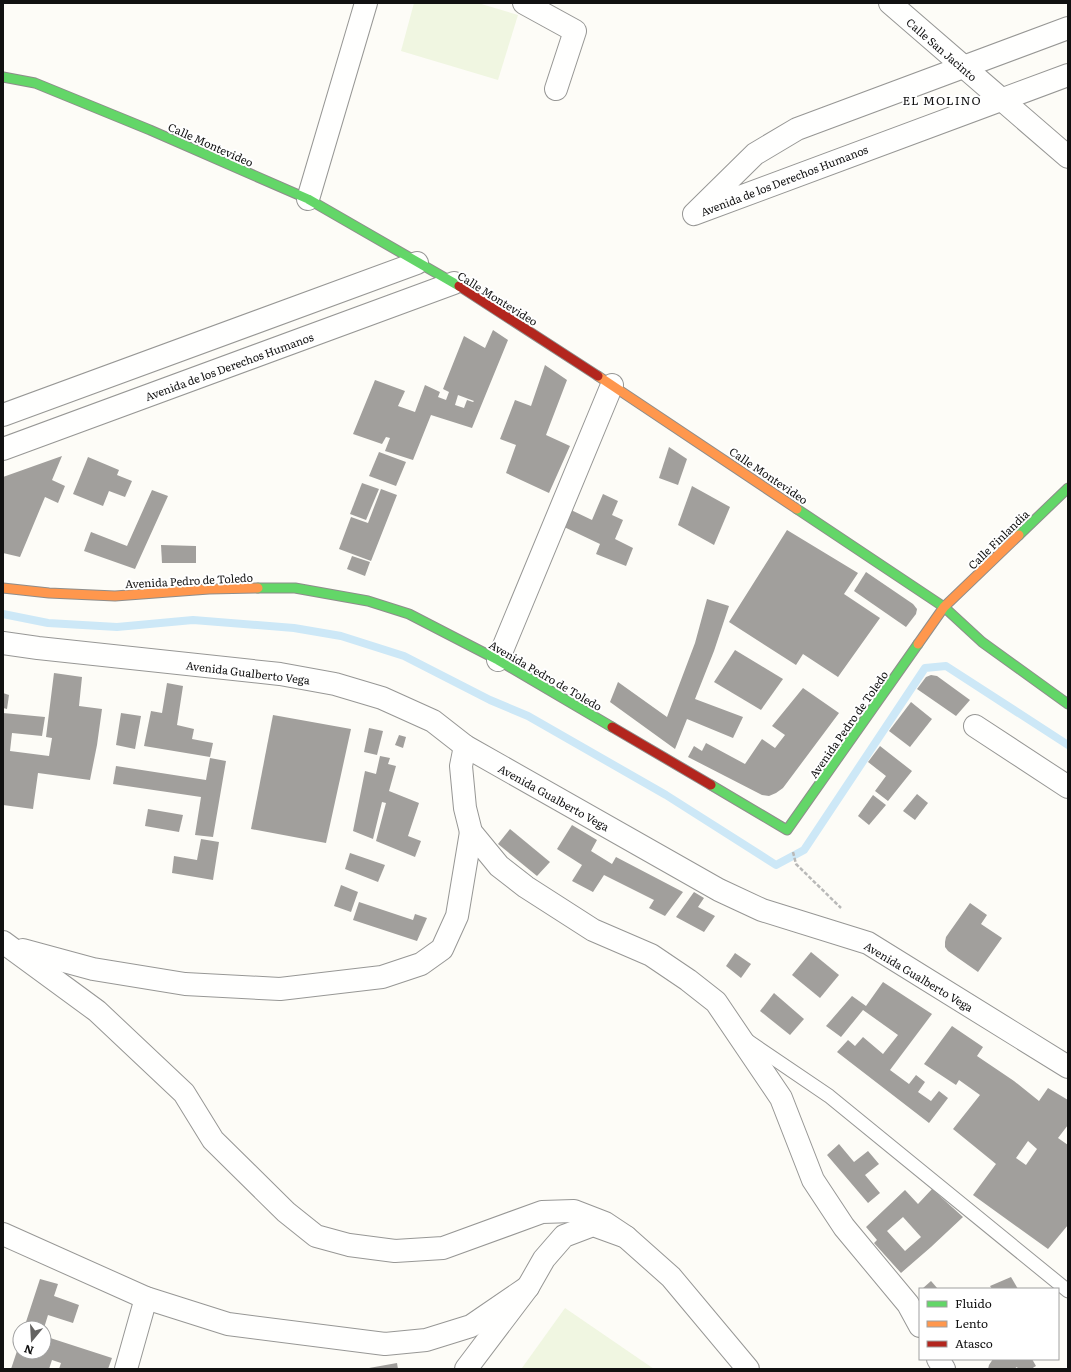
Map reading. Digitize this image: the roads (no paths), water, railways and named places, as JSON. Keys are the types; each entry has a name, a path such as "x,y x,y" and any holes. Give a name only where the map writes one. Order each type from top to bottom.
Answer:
{"street":[{"path":"308,199 366,3"},
{"path":"524,3 575,31 556,89"},
{"name":"Calle San Jacinto","path":"890,3 1068,157"},
{"name":"Avenida de los Derechos Humanos","path":"1068,28 797,129 755,154 694,214 1068,75"},
{"name":"Calle Montevideo","path":"3,77 35,83 150,130 308,199 454,283 612,384 944,607 982,642 1068,704"},
{"path":"3,415 417,263"},
{"name":"Avenida de los Derechos Humanos","path":"3,449 454,283"},
{"path":"498,660 612,384"},
{"name":"Calle Finlandia","path":"944,607 1068,488"},
{"name":"Avenida Pedro de Toledo","path":"3,588 49,593 115,596 209,589 295,588 368,601 409,614 498,660 787,830 944,607"},
{"name":"Avenida Gualberto Vega","path":"3,642 38,648 280,674 335,684 382,698 433,721 465,746 719,890 762,910 868,943 1068,1067"},
{"path":"975,726 1068,787"},
{"path":"7,944 93,969 185,984 280,989 382,977 422,964 442,949 457,916 471,832 465,808 462,766 465,746"},
{"path":"471,832 499,866 526,887 593,930 651,955 688,980 716,1002 780,1098 813,1180 844,1227 908,1304 919,1324"},
{"path":"7,944 97,1011 167,1076 184,1093 213,1140 286,1212 316,1236 349,1245 396,1252 443,1248 542,1212 574,1211 605,1223 626,1237 671,1277 748,1369"},
{"path":"466,1369 528,1287 544,1259 564,1236 593,1226 626,1237"},
{"path":"3,1234 146,1298 228,1324 385,1344 426,1340 471,1326 528,1287"},
{"path":"126,1369 146,1298"},
{"path":"939,1360 944,1369"}],"lane":[{"path":"739,1035 829,1096 1068,1291"}],"waterway":[{"path":"3,614 48,623 117,627 193,620 294,628 341,636 404,656 490,700 528,716 666,795 776,865 804,850 925,668 946,666 1068,745"}],"district":[{"name":"EL MOLINO","path":"942,100"}]}
